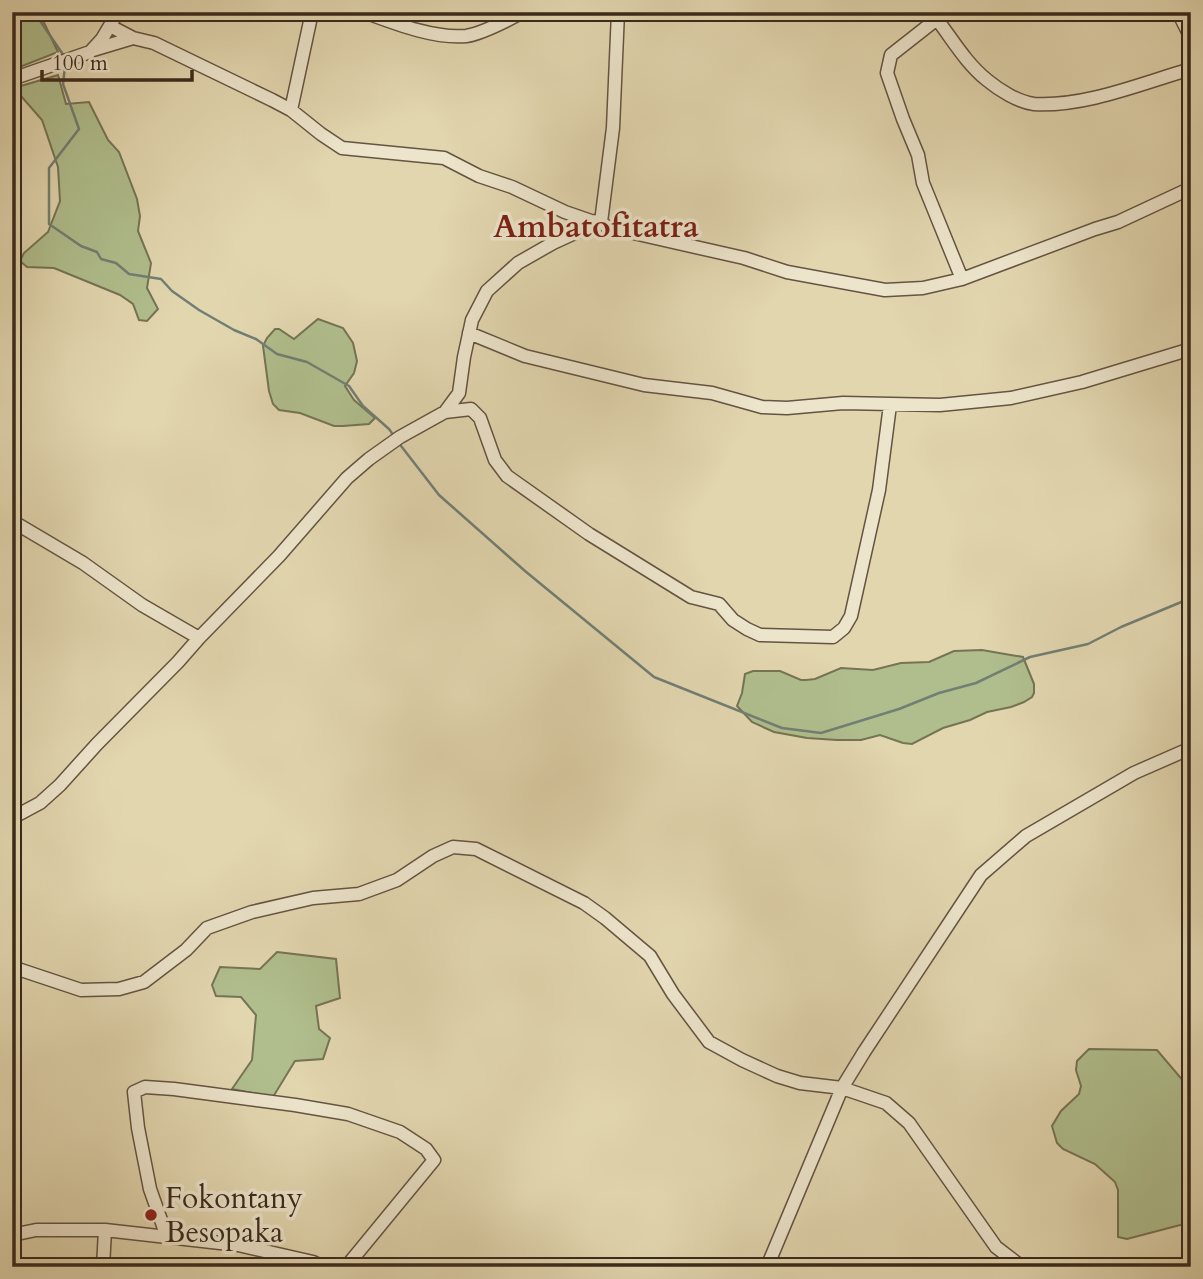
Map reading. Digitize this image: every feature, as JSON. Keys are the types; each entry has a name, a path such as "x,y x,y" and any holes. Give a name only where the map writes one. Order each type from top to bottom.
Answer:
{"street":[{"path":"90,52 102,39 118,12"},
{"path":"291,110 312,12"},
{"path":"364,12 402,27 468,36 523,12"},
{"path":"596,222 613,128 618,12"},
{"path":"1178,12 1191,38"},
{"path":"962,279 923,183 918,155 887,73 891,55 933,22 939,22 972,66 987,80 1009,95 1032,104 1093,98 1191,69"},
{"path":"110,26 154,43 291,110 342,148 444,158 479,176 607,227 744,258 787,272 885,290 923,288 962,279 1118,222 1191,188"},
{"path":"12,79 133,37"},
{"path":"445,412 459,393 471,320 487,291 517,264 596,222"},
{"path":"469,333 525,356 644,385 712,393 762,407 787,408 843,403 940,405 1011,398 1082,382 1191,349"},
{"path":"12,818 40,803 60,785 279,556 347,478 400,437 445,412 471,409 480,418 495,460 507,476 589,534 691,597 719,604 733,620 760,635 833,637 844,628 851,616 879,490 890,405"},
{"path":"12,521 83,563 142,605 199,638"},
{"path":"767,1267 842,1088 981,875 1026,836 1134,773 1191,748"},
{"path":"12,966 82,989 119,989 144,982 186,950 207,928 251,912 313,898 359,894 397,880 433,856 453,847 476,849 584,902 605,918 650,956 673,994 709,1042 776,1076 800,1083 842,1088 886,1103 909,1123 996,1247 1022,1267"},
{"path":"167,1237 150,1189 138,1128 134,1092 145,1087 348,1114 400,1132 426,1149 435,1160 346,1267"},
{"path":"12,1235 36,1230 105,1230 238,1245 313,1262 323,1267"},
{"path":"103,1267 105,1230"}],"green space":[{"path":"12,12 39,12 58,52 12,70"},
{"path":"58,75 66,104 89,102 108,140 119,152 137,199 140,216 138,231 151,263 147,288 158,309 147,321 139,320 133,304 120,295 54,268 27,267 20,261 24,253 48,232 60,201 58,167 42,120 14,88"},
{"path":"318,319 343,328 353,343 357,361 354,373 345,386 354,400 375,418 369,424 334,426 300,413 279,410 273,404 263,346 267,338 275,329 279,329 294,339"},
{"path":"982,650 1023,657 1034,684 1032,697 1011,707 987,712 943,728 912,744 880,735 861,740 837,740 774,732 752,722 737,706 745,674 753,671 780,671 806,680 841,668 873,670 901,663 929,662 954,651"},
{"path":"277,952 336,959 340,998 316,1006 319,1029 330,1038 323,1059 295,1061 273,1097 232,1089 252,1060 256,1015 241,997 216,996 212,985 220,967 260,969"},
{"path":"1089,1049 1157,1050 1191,1090 1191,1224 1127,1239 1118,1237 1118,1190 1115,1182 1095,1164 1063,1149 1057,1143 1052,1126 1061,1111 1079,1094 1081,1086 1076,1070 1077,1061"}],"waterway":[{"path":"34,12 64,56"},
{"path":"65,66 63,84 79,129 49,168 49,224 81,246 97,252 101,259 116,263 129,274 161,279 172,291 199,310 234,330 256,339 277,354 307,362 349,386 363,406 394,436"},
{"path":"398,442 439,495 525,571 654,677 782,728 821,733 899,709 939,693 976,683 1030,657 1088,644 1191,598"}],"place":[{"name":"Fokontany Besopaka","path":"151,1215"}],"district":[{"name":"Ambatofitatra","path":"596,226"}]}
